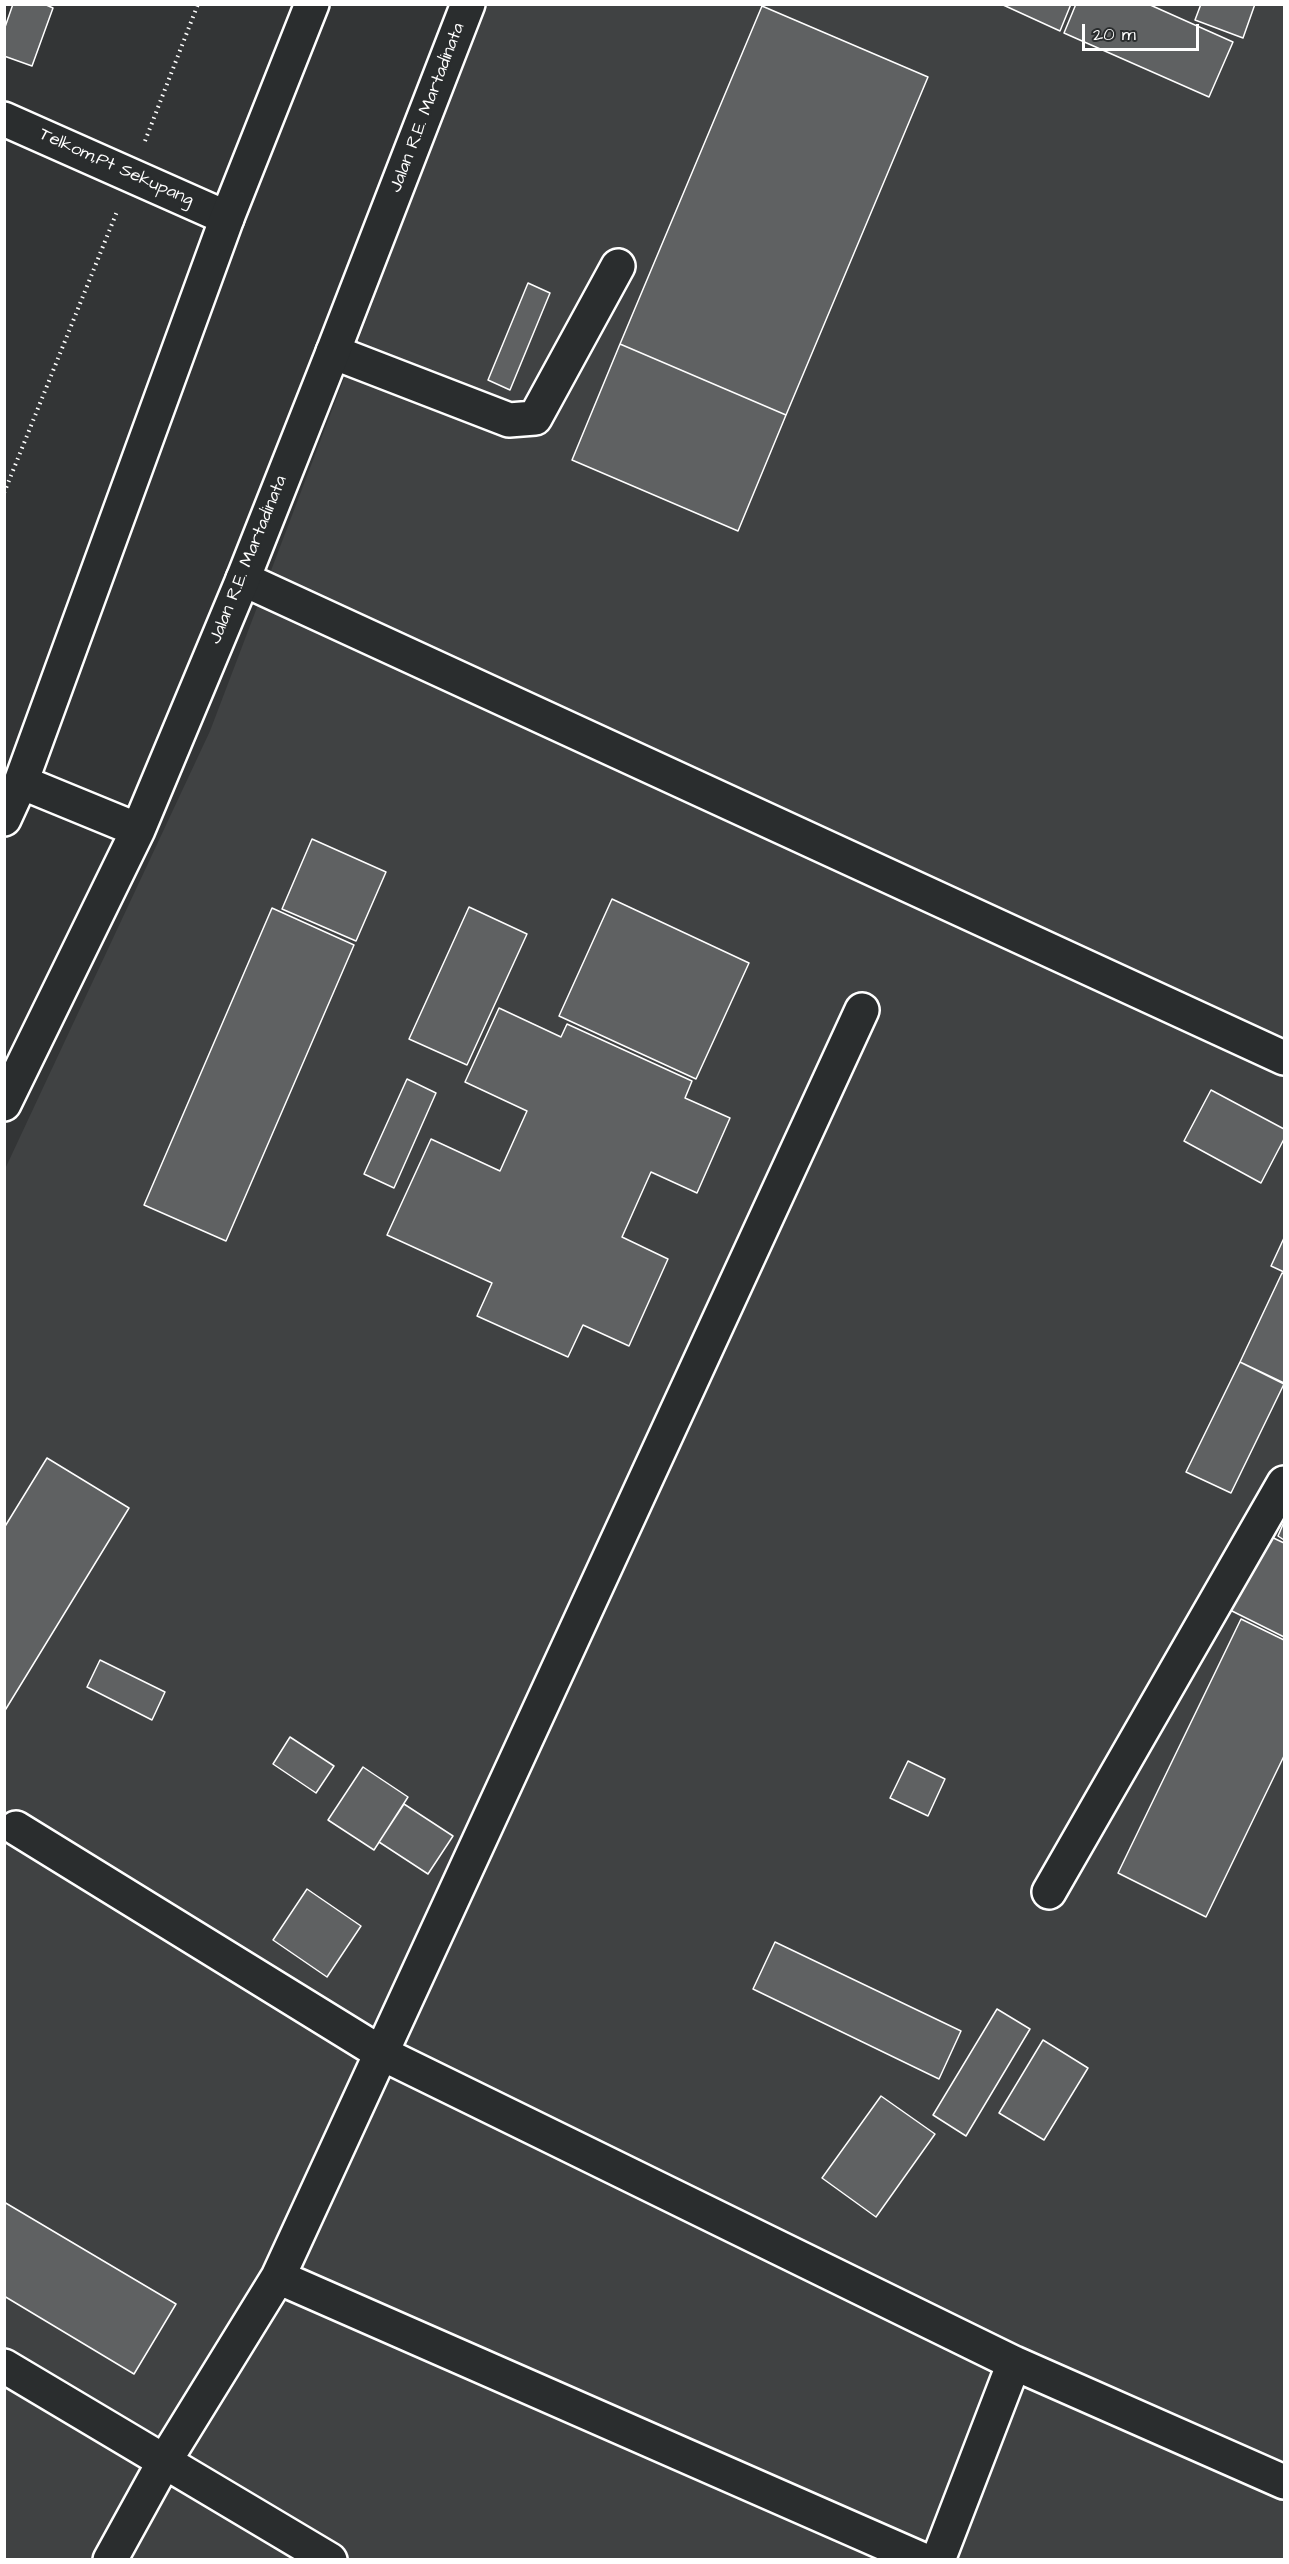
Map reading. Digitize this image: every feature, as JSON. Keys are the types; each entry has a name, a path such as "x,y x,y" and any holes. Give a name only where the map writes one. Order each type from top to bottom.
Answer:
{"main road":[{"path":"4,819 21,782 227,218 312,4"},
{"name":"Jalan R.E. Martadinata","path":"4,1104 138,830 243,579 468,4"},
{"name":"Telkom,Pt Sekupang","path":"4,119 227,218"},
{"path":"333,352 509,420 535,418 618,266"},
{"path":"243,579 1284,1058"},
{"path":"21,782 138,830"},
{"path":"110,2559 164,2462 278,2277 862,1010"},
{"path":"1049,1892 1284,1483"},
{"path":"16,1828 381,2053 1014,2362 1284,2482"},
{"path":"278,2277 923,2559"},
{"path":"938,2559 1014,2362"},
{"path":"4,2366 330,2559"}],"path":[{"path":"4,493 198,4"}],"shaded area":[{"path":"486,5 1284,5 1284,2559 5,2560 5,1169 210,731"}],"building":[{"path":"13,4 44,4 53,8 32,66 4,56 4,30"},
{"path":"1001,4 1071,4 1060,31"},
{"path":"1076,4 1148,4 1233,42 1209,97 1064,33"},
{"path":"1201,4 1255,4 1243,38 1195,20"},
{"path":"762,6 928,77 786,415 620,344"},
{"path":"528,283 550,293 510,390 488,380"},
{"path":"620,344 786,415 738,531 572,460"},
{"path":"312,839 386,872 356,941 282,909"},
{"path":"612,899 749,963 696,1079 559,1016"},
{"path":"469,907 527,934 467,1065 409,1039"},
{"path":"272,908 354,945 226,1241 144,1205"},
{"path":"499,1008 561,1037 567,1024 692,1081 685,1098 730,1118 697,1193 651,1172 622,1237 668,1259 629,1346 583,1325 568,1357 477,1316 492,1283 387,1235 431,1139 500,1171 527,1111 465,1082"},
{"path":"407,1079 436,1093 394,1188 364,1174"},
{"path":"1211,1090 1284,1129 1284,1139 1261,1183 1184,1141"},
{"path":"1284,1238 1284,1272 1271,1266"},
{"path":"1282,1273 1284,1274 1284,1383 1240,1362"},
{"path":"1240,1362 1284,1384 1231,1493 1186,1472"},
{"path":"47,1458 129,1508 4,1712 4,1528"},
{"path":"1284,1522 1284,1540 1278,1536"},
{"path":"1263,1533 1284,1543 1284,1637 1226,1608"},
{"path":"1241,1619 1284,1640 1284,1756 1206,1917 1118,1873"},
{"path":"100,1660 165,1692 152,1720 87,1687"},
{"path":"290,1737 334,1766 316,1793 273,1764"},
{"path":"908,1761 945,1779 928,1816 890,1798"},
{"path":"363,1767 408,1797 374,1850 328,1820"},
{"path":"404,1804 453,1836 428,1874 379,1842"},
{"path":"307,1889 361,1926 327,1977 273,1940"},
{"path":"775,1942 961,2031 939,2079 753,1989"},
{"path":"997,2009 1030,2029 966,2136 933,2115"},
{"path":"1043,2040 1088,2068 1044,2140 999,2113"},
{"path":"881,2096 935,2134 876,2217 822,2178"},
{"path":"4,2202 176,2304 134,2374 4,2296"}]}
